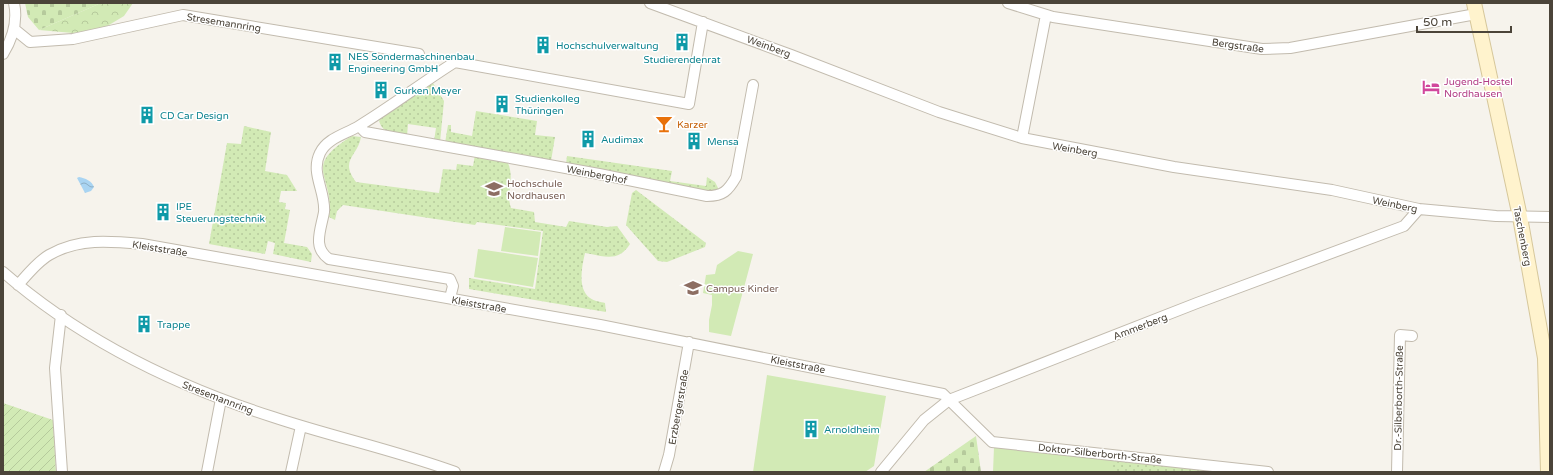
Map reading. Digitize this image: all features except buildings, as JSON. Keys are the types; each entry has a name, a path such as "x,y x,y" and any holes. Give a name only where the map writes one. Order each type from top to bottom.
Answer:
{"main road":[{"name":"Taschenberg","path":"1475,9 1520,217 1548,358 1548,472"}],"street":[{"path":"3,54 11,42 14,29 16,14 14,3"},
{"name":"Weinberg","path":"650,3 939,112 1022,138 1174,166 1332,190 1419,209 1550,218"},
{"name":"Bergstraße","path":"1008,3 1046,15 1262,49 1290,48 1475,9"},
{"name":"Stresemannring","path":"14,29 30,42 73,40 183,15 419,54"},
{"path":"1022,138 1046,15"},
{"path":"450,298 453,286 450,279 329,259 321,254 318,245 324,197 317,179 317,163 320,153 332,140 359,126 455,62 689,104 702,22"},
{"name":"Weinberghof","path":"359,126 365,132 607,176 707,196 718,196 728,191 736,178 753,85"},
{"name":"Ammerberg","path":"881,472 924,420 949,400 1197,303 1404,226 1419,209"},
{"name":"Kleiststraße","path":"18,285 48,255 81,243 104,240 142,244 689,342 943,394 949,400"},
{"name":"Stresemannring","path":"3,272 18,285 61,315 114,348 178,382 221,399 301,426 418,458 455,472"},
{"path":"61,315 55,368 62,472"},
{"name":"Dr.-Silberborth-Straße","path":"1397,472 1400,336 1412,336"},
{"name":"Erzbergerstraße","path":"664,472 669,455 689,342"},
{"path":"207,472 221,399"},
{"name":"Doktor-Silberborth-Straße","path":"949,400 992,442 1268,472"},
{"path":"291,472 301,426"}],"green space":[{"path":"25,3 101,3 39,30 28,17"},
{"path":"101,3 133,3 124,16 104,28 73,33 39,30"},
{"path":"433,83 444,101 440,142 434,141 436,128 408,124 407,136 390,133 383,129 379,121 384,114"},
{"path":"476,111 537,121 535,135 555,137 551,161 445,143 448,125 451,125 451,132 472,136"},
{"path":"244,126 271,132 265,171 287,175 297,191 281,191 279,202 286,203 285,209 290,210 284,243 307,247 312,254 311,262 273,254 275,243 268,241 265,254 209,244 227,143 241,144"},
{"path":"352,136 361,137 357,149 349,163 351,175 356,182 439,193 443,169 456,170 457,164 473,166 475,155 507,161 511,173 509,202 511,208 534,212 535,222 566,227 569,221 607,227 617,226 630,244 621,254 610,257 585,253 582,271 583,289 593,300 605,303 606,312 469,289 469,278 535,289 543,231 477,222 475,225 343,205 337,211 335,220 329,217 330,202 323,172 323,164 327,156 336,147"},
{"path":"567,156 672,171 670,181 706,186 707,177 715,182 719,190 714,193 566,164"},
{"path":"636,190 706,243 705,247 667,262 658,261 626,225 632,193"},
{"path":"505,227 541,232 538,256 501,251"},
{"path":"478,249 538,258 533,287 474,277"},
{"path":"738,251 753,254 731,336 709,332 712,295 703,293 706,275 715,274 717,265"},
{"path":"767,375 886,396 874,466 865,472 753,472"},
{"path":"3,403 53,420 56,472 3,472"},
{"path":"976,436 981,472 924,472"},
{"path":"994,447 1113,458 1113,472 993,472"},
{"path":"1113,458 1229,472 1113,472"}],"water":[{"path":"79,177 92,183 94,187 91,191 85,193 77,178"}],"place":[{"name":"Studierendenrat","path":"682,42"},
{"name":"Hochschulverwaltung","path":"543,45"},
{"name":"NES Sondermaschinenbau Engineering GmbH","path":"335,62"},
{"name":"Jugend-Hostel Nordhausen","path":"1431,87"},
{"name":"Gurken Meyer","path":"381,90"},
{"name":"Studienkolleg Thüringen","path":"502,104"},
{"name":"CD Car Design","path":"147,115"},
{"name":"Karzer","path":"664,124"},
{"name":"Audimax","path":"588,139"},
{"name":"Mensa","path":"694,141"},
{"name":"Hochschule Nordhausen","path":"494,189"},
{"name":"IPE Steuerungstechnik","path":"163,212"},
{"name":"Campus Kinder","path":"693,288"},
{"name":"Trappe","path":"144,324"},
{"name":"Arnoldheim","path":"811,429"}]}
